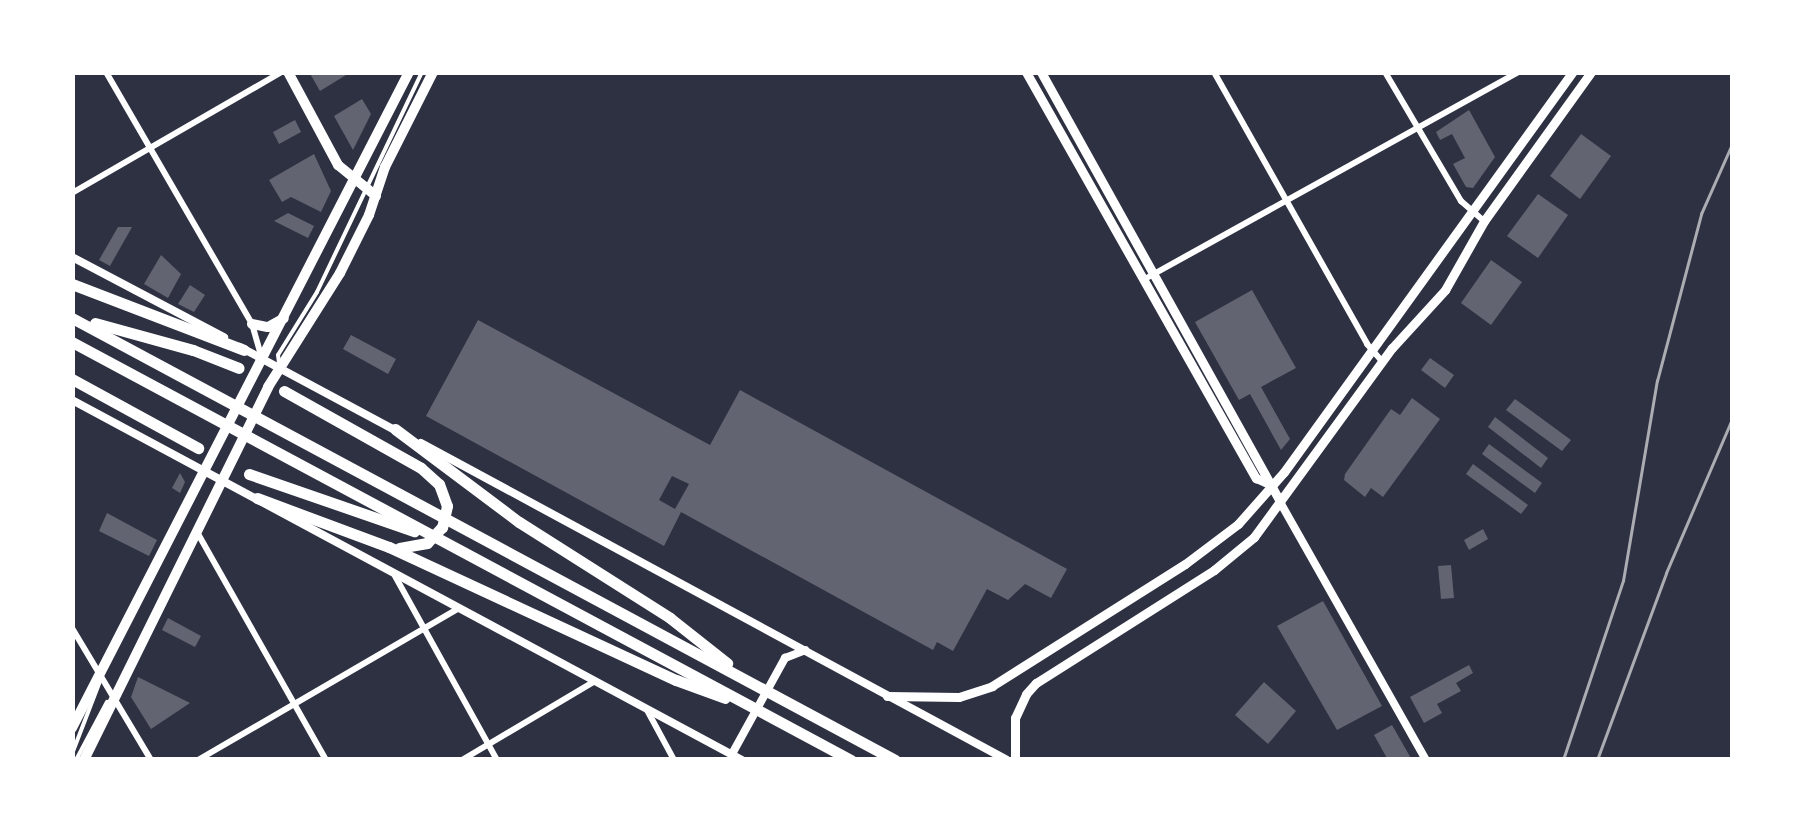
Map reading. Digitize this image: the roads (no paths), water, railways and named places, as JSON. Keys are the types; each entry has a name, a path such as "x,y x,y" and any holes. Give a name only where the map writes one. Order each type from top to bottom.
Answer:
{"highway":[{"path":"72,284 244,350"},
{"path":"72,292 90,292"},
{"path":"72,315 238,368"},
{"path":"72,315 895,760"},
{"path":"75,344 851,760"},
{"path":"72,379 198,448"},
{"path":"284,392 421,468 445,496 442,527 417,547 390,547"},
{"path":"395,429 519,522 670,618 750,682"},
{"path":"249,474 452,545"},
{"path":"256,498 390,547 676,680 762,712"}],"main road":[{"path":"285,72 338,165 370,193"},
{"path":"72,728 409,72"},
{"path":"84,760 266,393 319,311 370,193 433,72"},
{"path":"1026,72 1256,478 1269,486"},
{"path":"1016,760 1015,718 1036,683 1214,570 1254,537 1382,360 1445,290 1484,220 1591,72"},
{"path":"887,696 959,697 1005,679 1185,564 1238,524 1372,350 1570,73"},
{"path":"1046,74 1280,502"},
{"path":"252,324 268,326 285,318"}],"street":[{"path":"106,72 252,324 262,360"},
{"path":"72,193 285,72"},
{"path":"1214,72 1372,350 1382,360"},
{"path":"1385,72 1470,211 1484,220"},
{"path":"1143,280 1518,72"},
{"path":"72,256 1006,760"},
{"path":"72,400 595,681 728,757 742,760"},
{"path":"1280,502 1426,760"},
{"path":"196,531 326,760"},
{"path":"395,576 497,760"},
{"path":"198,760 457,609"},
{"path":"72,628 151,760"},
{"path":"728,757 790,652 806,650"},
{"path":"462,760 595,681"},
{"path":"646,709 674,760"}],"lane":[{"path":"370,193 422,72"},
{"path":"74,757 97,700 101,676"},
{"path":"74,757 113,695"}],"railway":[{"path":"1563,760 1623,581 1657,381 1701,214 1732,144"},
{"path":"1597,760 1666,573 1732,419"}]}
